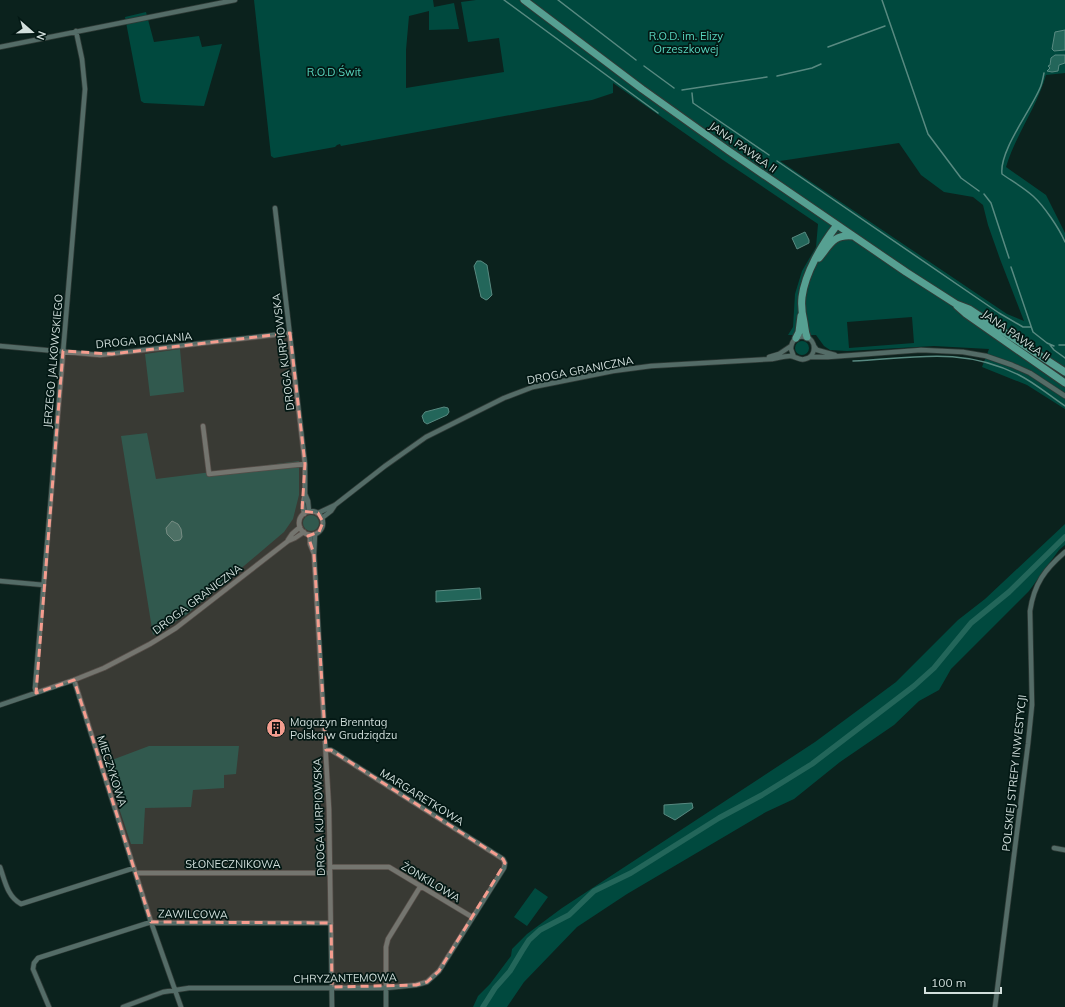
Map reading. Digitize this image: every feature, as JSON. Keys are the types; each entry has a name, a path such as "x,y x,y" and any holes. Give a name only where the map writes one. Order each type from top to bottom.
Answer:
{"main road":[{"name":"JANA PAWŁA II","path":"524,0 695,127 837,225 956,304 968,309 1065,372"},
{"path":"796,338 799,332 803,290 821,248 837,225"},
{"path":"812,266 838,237 853,236"},
{"name":"JANA PAWŁA II","path":"956,304 966,314 1065,383"},
{"path":"802,310 807,337"}],"street":[{"path":"0,47 235,0"},
{"name":"JERZEGO JALKOWSKIEGO","path":"36,693 35,688 85,89 82,60 76,31"},
{"name":"DROGA KURPIOWSKA","path":"274,208 305,464 305,494 303,502 304,514"},
{"name":"DROGA BOCIANIA","path":"0,346 112,354 290,333"},
{"path":"839,356 817,350 812,341 803,336 796,338 791,346 791,352 800,360 810,357 839,356 921,350 963,352 986,356 1030,373 1065,396"},
{"name":"DROGA GRANICZNA","path":"766,359 791,346"},
{"path":"810,357 814,350 814,346"},
{"name":"DROGA GRANICZNA","path":"318,513 335,504 390,462 426,437 504,398 533,388 573,379 639,368 794,356"},
{"path":"204,426 209,474 305,464"},
{"name":"DROGA KURPIOWSKA","path":"305,494 308,501 309,511"},
{"name":"DROGA GRANICZNA","path":"322,518 331,511 335,504"},
{"path":"309,511 318,513 322,518 323,526 319,532 310,535 304,532 300,527 300,520 304,514 309,511"},
{"name":"DROGA GRANICZNA","path":"288,541 292,534 300,527"},
{"name":"DROGA GRANICZNA","path":"0,705 74,680 104,668 150,644 176,628 288,541 304,532"},
{"name":"DROGA KURPIOWSKA","path":"315,534 314,554 329,809 332,1007"},
{"name":"DROGA KURPIOWSKA","path":"310,535 310,545 314,554"},
{"name":"POLSKIEJ STREFY INWESTYCJI","path":"995,1007 1032,705 1030,611 1032,597 1051,564 1065,552"},
{"path":"0,581 44,585"},
{"name":"MIECZYKOWA","path":"74,680 151,922 181,1007"},
{"name":"MARGARETKOWA","path":"326,750 331,750 477,842 503,859 505,863"},
{"path":"1054,848 1065,850"},
{"name":"CHRYZANTEMOWA","path":"123,1007 163,992 189,988 386,988 416,985 428,982 439,971 504,868 505,863"},
{"path":"0,867 9,893 21,904 134,868"},
{"name":"ŻONKILOWA","path":"330,867 389,867 472,917"},
{"name":"SŁONECZNIKOWA","path":"136,873 330,873"},
{"path":"386,1007 386,947 388,939 420,887"},
{"name":"ZAWILCOWA","path":"49,1007 33,969 34,963 38,958 151,922 330,923"}],"highlighted area":[{"path":"290,333 305,464 302,511 318,513 323,522 319,532 308,536 314,554 326,750 331,750 503,859 505,863 439,971 427,982 416,985 332,987 331,923 151,922 74,680 36,693 63,351 112,354"}],"green space":[{"path":"254,0 433,0 434,7 454,3 459,29 429,30 429,11 409,16 406,50 406,88 504,72 499,38 468,42 461,2 476,0 1065,0 1065,73 1046,75 1037,98 1015,143 1006,167 1046,195 1065,233 1065,409 1027,385 982,367 989,349 934,346 847,351 830,350 824,346 816,335 788,335 793,327 795,294 802,271 816,247 818,224 613,83 613,93 592,100 341,146 340,144 335,147 274,158 271,156","holes":["899,143 921,175 944,192 973,197 983,205 988,225 1000,259 1024,321 1007,314 780,161","912,317 914,343 849,348 847,322"]},
{"path":"146,12 154,42 199,36 202,47 222,44 204,106 144,103 141,101 125,17"},
{"path":"799,341 805,341 809,345 809,351 805,355 799,355 795,351 795,345"},
{"path":"180,349 184,392 150,396 145,354"},
{"path":"147,433 156,479 299,461 299,495 293,519 284,532 186,615 153,635 121,436"},
{"path":"311,515 318,520 319,523 314,530 311,531 304,526 303,523 308,516"},
{"path":"1065,524 1065,545 1059,550 1029,591 951,669 939,690 919,701 894,725 840,762 794,799 766,812 627,894 577,927 524,982 507,1007 473,1007 478,996 490,984 511,956 512,949 527,934 562,908 815,742 896,682 958,620 985,599"},
{"path":"149,746 239,746 236,774 224,775 224,788 193,790 191,807 145,808 143,844 131,844 104,763"},
{"path":"535,888 548,897 527,926 514,917"}],"shaded area":[{"path":"1065,30 1065,50 1054,51 1052,49 1055,32"},
{"path":"1055,55 1065,55 1065,63 1059,65 1058,71 1047,71 1050,68 1048,66 1050,65 1051,58"},
{"path":"805,232 809,243 797,249 792,238"},
{"path":"477,261 481,261 487,265 492,295 486,300 481,297 474,266"},
{"path":"444,407 448,408 449,412 447,415 427,424 424,422 422,416 425,412"},
{"path":"172,521 178,524 181,529 182,537 180,540 174,541 167,534 166,528"},
{"path":"480,588 481,599 436,602 436,591"},
{"path":"692,803 693,808 675,820 664,814 664,805"}],"waterway":[{"path":"504,0 658,113"},
{"path":"558,0 636,60"},
{"path":"882,0 928,134 961,178 979,191"},
{"path":"828,47 885,26"},
{"path":"777,76 812,68 821,64"},
{"path":"644,66 674,88"},
{"path":"1044,73 1042,83 1036,97 1010,142 1005,154 1002,165 1002,174 1033,196 1042,205 1059,230 1065,242"},
{"path":"682,90 767,77"},
{"path":"692,93 693,103 769,155"},
{"path":"777,161 999,313 1023,327 1031,327"},
{"path":"984,194 991,203 1009,258"},
{"path":"1011,267 1033,332 1047,343 1054,346"},
{"path":"1050,345 1065,358"},
{"path":"1059,345 1065,345"},
{"path":"853,361 917,356 957,357 977,360 998,366 1025,378 1065,406"},
{"path":"483,1007 495,988 510,971 529,940 540,930 569,915 594,891 631,873 719,818 762,795 812,764 914,686 934,668 971,623 1009,592 1065,537"}],"place":[{"name":"Magazyn Brenntag Polska w Grudziądzu","path":"276,728"}],"park label":[{"name":"R.O.D. im. Elizy Orzeszkowej","path":"686,42"},
{"name":"R.O.D Świt","path":"334,72"}]}
